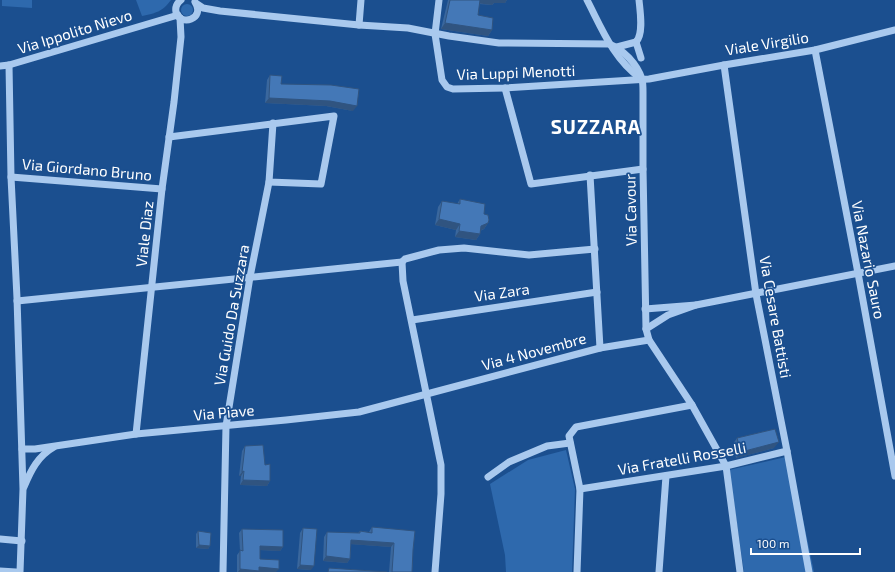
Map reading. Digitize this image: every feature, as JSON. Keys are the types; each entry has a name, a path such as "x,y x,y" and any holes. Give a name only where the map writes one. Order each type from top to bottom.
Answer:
{"street":[{"path":"359,25 361,0"},
{"path":"435,34 439,0"},
{"path":"588,0 609,44 626,66 642,80"},
{"path":"617,47 636,42 638,40 641,33 639,0"},
{"path":"157,22 179,2"},
{"name":"Viale Diaz","path":"136,434 162,189 181,37 179,16 176,12 179,2"},
{"path":"195,2 203,8 220,11 359,25 408,28 435,34 499,43 609,44 617,47 636,67 642,80"},
{"path":"181,37 187,24 198,11 195,2"},
{"name":"Via Ippolito Nievo","path":"0,66 9,65 179,16 187,20 205,12 220,11"},
{"name":"Viale Virgilio","path":"642,80 814,50 895,30"},
{"name":"Via Luppi Menotti","path":"435,34 442,80 447,87 453,89 505,88 642,80"},
{"path":"636,42 641,58"},
{"name":"Via Nazario Sauro","path":"814,50 858,274 895,476"},
{"path":"9,65 10,177 17,301 23,489 20,572"},
{"name":"Via Cesare Battisti","path":"724,65 756,294 787,451 808,572"},
{"name":"Via Cavour","path":"642,80 645,309 646,329 649,340"},
{"path":"505,88 531,184 643,169"},
{"path":"169,137 334,116 321,184 269,182"},
{"name":"Via Guido Da Suzzara","path":"223,572 226,426 250,277 269,182 273,123"},
{"path":"590,176 600,348"},
{"name":"Via Giordano Bruno","path":"10,177 162,189"},
{"path":"17,301 402,262 405,259 439,250 464,248 529,255 595,250"},
{"path":"402,262 402,281 412,320 441,465 442,494 435,572"},
{"path":"645,309 696,305 895,266"},
{"name":"Via Zara","path":"412,320 597,292"},
{"path":"646,329 668,315 696,305"},
{"name":"Via 4 Novembre","path":"427,394 600,348 649,340"},
{"name":"Via Fratelli Rosselli","path":"649,340 692,405 726,466"},
{"name":"Via Piave","path":"22,449 56,446 136,434 359,412 427,394"},
{"path":"577,572 580,489 569,436 576,427 692,405"},
{"path":"488,477 510,462 547,446 570,443"},
{"path":"23,489 39,459 56,446"},
{"name":"Via Fratelli Rosselli","path":"580,489 726,466 787,451"},
{"path":"726,466 740,572"},
{"path":"659,572 666,476"},
{"path":"0,539 22,541"},
{"path":"0,571 16,572"}],"shaded area":[{"path":"2,0 32,0 32,8 2,6"},
{"path":"136,0 171,0 165,7 158,11 142,16"},
{"path":"187,4 191,6 193,10 191,14 187,16 183,14 181,10 183,6"},
{"path":"566,450 575,489 572,572 506,572 505,555 490,484 528,460"},
{"path":"790,456 814,572 744,572 729,470"}],"building":[{"path":"450,0 480,0 478,15 493,18 492,30 445,23"},
{"path":"270,75 282,76 281,84 331,85 359,89 357,106 330,101 269,98"},
{"path":"460,199 485,204 484,214 488,215 489,220 488,223 481,226 480,234 459,231 460,224 439,219 442,201 460,204"},
{"path":"775,429 779,442 741,452 737,438"},
{"path":"263,445 265,465 270,464 270,481 243,480 244,471 242,472 245,446"},
{"path":"372,527 415,531 412,572 392,572 394,543 351,540 350,559 326,556 327,532 360,533 360,531 372,533"},
{"path":"303,528 317,529 314,566 300,565"},
{"path":"242,529 283,530 283,547 260,546 260,559 279,560 279,569 259,567 259,571 240,569 240,550 243,551"},
{"path":"198,531 211,533 210,546 199,545"},
{"path":"329,568 387,572 328,572"}],"district":[{"name":"SUZZARA","path":"596,127"}]}
